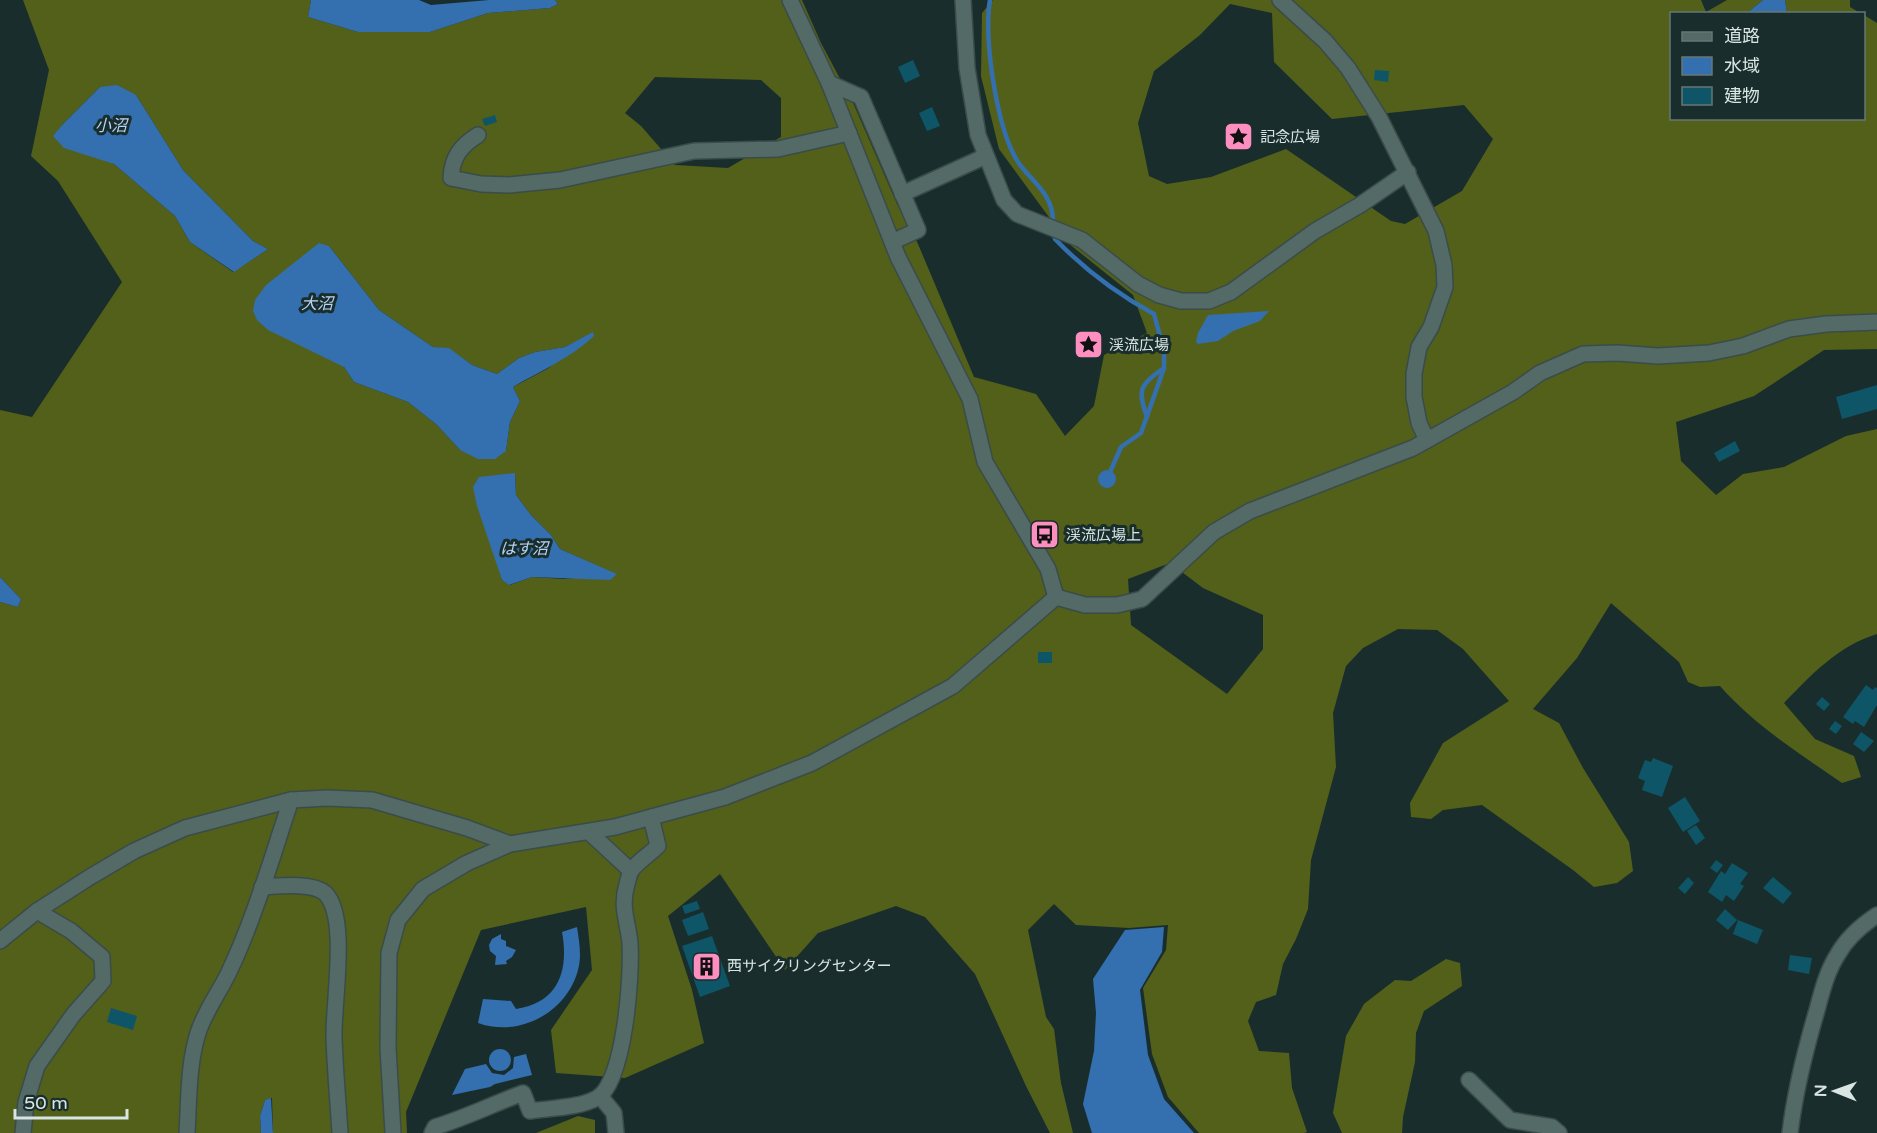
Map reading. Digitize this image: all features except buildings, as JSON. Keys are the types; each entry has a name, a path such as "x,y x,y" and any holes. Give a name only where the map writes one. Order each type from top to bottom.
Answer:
{"street":[{"path":"790,0 829,84 898,257 970,399 985,462 1048,569 1056,597"},
{"path":"963,0 966,68 978,135 1004,200 1017,214 1082,240 1138,284 1159,295 1181,300 1209,301 1231,292 1315,231 1360,205 1408,172"},
{"path":"1280,0 1325,41 1348,68 1379,117 1436,231 1444,265 1444,287 1439,308 1419,347 1414,374 1414,397 1419,423 1427,440"},
{"path":"829,84 861,98 918,231 892,242"},
{"path":"478,135 464,143 452,165 452,178 481,184 509,185 560,180 694,151 778,149 849,133"},
{"path":"902,194 986,156"},
{"path":"1056,597 1085,605 1117,605 1143,599 1215,532 1250,511 1413,448 1513,392 1540,373 1583,354 1618,353 1658,356 1709,353 1743,346 1789,329 1826,324 1877,322"},
{"path":"393,1133 388,1048 389,953 398,920 423,890 467,863 510,844 615,827 725,796 812,763 954,686 1056,597"},
{"path":"0,942 37,911 90,876 134,851 185,828 291,800 327,798 372,800 467,828 510,844"},
{"path":"187,1133 190,1071 197,1035 207,1011 229,972 262,887 291,800"},
{"path":"432,1133 435,1127 465,1118 490,1105 523,1093 530,1111 587,1102 600,1096 607,1088 615,1070 628,1006 630,941 623,909 624,894 631,871 658,846 651,817"},
{"path":"589,832 631,871"},
{"path":"262,887 305,886 324,892 333,904 338,929 334,1037 340,1133"},
{"path":"23,1133 26,1102 36,1066 73,1015 103,981 102,957 71,931 37,911"},
{"path":"1790,1133 1801,1071 1826,979 1837,954 1851,936 1877,915"},
{"path":"1469,1080 1510,1120 1552,1126 1559,1133"},
{"path":"600,1096 614,1113 616,1133"}],"green space":[{"path":"23,0 311,0 308,17 358,32 430,32 488,13 550,8 558,4 555,0 802,0 821,43 854,105 897,204 918,244 974,377 1036,394 1065,436 1094,406 1104,355 1147,333 1133,295 1068,243 999,149 981,76 982,13 993,0 1701,0 1706,12 1670,12 1670,120 1865,120 1865,16 1877,23 1877,349 1824,350 1754,396 1676,422 1681,461 1716,495 1743,474 1784,467 1846,436 1877,429 1877,634 1838,653 1784,703 1815,739 1854,756 1861,777 1842,783 1762,726 1720,686 1700,687 1688,682 1679,662 1611,603 1577,658 1533,709 1559,723 1583,768 1629,842 1633,871 1617,883 1594,887 1482,805 1443,810 1431,819 1411,817 1410,803 1443,743 1509,701 1463,649 1437,630 1398,629 1363,648 1346,666 1333,713 1336,767 1311,860 1308,909 1283,964 1276,995 1256,1002 1248,1021 1259,1051 1289,1053 1292,1088 1307,1132 1304,1133 1199,1133 1168,1097 1152,1054 1143,988 1166,950 1168,925 1129,928 1076,925 1054,904 1028,930 1046,1017 1054,1029 1061,1083 1073,1133 1050,1133 975,974 925,917 896,906 818,933 785,970 720,874 668,916 692,990 704,1043 625,1078 556,1073 551,1030 592,970 586,907 481,930 406,1112 407,1133 273,1133 272,1098 265,1100 260,1116 261,1133 0,1133 0,602 18,607 21,599 0,577 0,410 32,417 122,282 58,181 31,156 49,70","holes":["1230,4 1272,13 1274,62 1332,119 1464,105 1493,139 1462,191 1405,224 1391,221 1286,149 1211,177 1167,184 1149,176 1138,123 1154,71 1200,35","655,77 761,80 781,98 781,137 728,168 675,165 641,126 625,113","100,87 136,95 183,170 253,241 268,249 233,272 190,242 175,216 114,164 54,136","329,246 379,310 433,347 449,349 472,365 497,374 519,358 535,352 565,347 594,333 547,369 513,387 520,401 510,422 506,451 460,450 437,425 408,402 354,382 344,367","515,473 516,495 531,515 551,535 560,549 616,574 564,579 532,577 510,585 502,580 494,553","1170,563 1203,588 1263,615 1263,649 1227,694 1131,625 1128,579"]},
{"path":"1727,0 1763,0 1748,12 1706,12"},
{"path":"1785,0 1850,0 1850,7 1858,12 1787,12"},
{"path":"1446,959 1460,963 1462,986 1424,1011 1416,1033 1415,1062 1403,1117 1402,1133 1342,1133 1333,1113 1346,1036 1364,1004 1395,980 1411,981"},
{"path":"578,1116 595,1120 595,1133 536,1133"}],"water":[{"path":"311,0 419,0 431,5 489,0 555,0 558,4 550,8 488,13 430,32 358,32 308,17"},
{"path":"1763,0 1785,0 1787,12 1748,12"},
{"name":"小沼","path":"117,85 136,95 183,170 253,241 268,249 234,272 190,242 175,216 114,164 64,148 53,136 100,87"},
{"name":"大沼","path":"319,243 329,246 379,310 433,347 449,348 472,365 497,374 519,358 535,352 565,347 593,332 594,336 565,358 513,387 520,401 510,422 506,451 495,459 478,459 460,450 437,425 408,402 354,382 344,367 268,330 257,320 253,311 255,300 266,285"},
{"path":"1269,311 1260,321 1233,331 1218,341 1198,344 1196,342 1198,333 1208,315"},
{"path":"1107,470 1115,475 1116,479 1111,487 1107,488 1099,483 1098,479 1103,471"},
{"name":"はす沼","path":"515,473 516,495 531,515 551,535 560,549 617,574 610,580 532,577 509,585 502,580 477,506 473,487 479,477"},
{"path":"0,577 21,599 18,607 0,602"},
{"path":"577,927 580,953 578,970 564,998 553,1009 540,1018 510,1027 494,1027 478,1023 483,999 511,1001 516,1009 531,1006 551,992 562,971 564,946 562,932"},
{"path":"1164,927 1162,952 1140,990 1148,1055 1164,1099 1194,1133 1092,1133 1083,1104 1094,1051 1096,1013 1093,979 1125,930"},
{"path":"501,934 501,939 506,941 506,946 516,950 506,961 507,964 495,965 496,956 490,951 489,945 492,939"},
{"path":"500,1049 508,1052 511,1060 508,1068 500,1071 492,1068 489,1060 492,1052"},
{"path":"526,1054 532,1075 452,1095 465,1069 486,1064 492,1073 504,1075 513,1068 514,1057"},
{"path":"271,1098 273,1133 261,1133 260,1116 265,1100"}],"waterway":[{"path":"990,0 988,16 990,59 1004,128 1018,162 1049,202 1053,219"},
{"path":"1054,234 1055,239 1089,271 1154,314 1164,351 1164,368 1141,433 1121,447 1111,470"},
{"path":"1147,417 1142,400 1143,388 1164,368"}],"place":[{"name":"記念広場","path":"1239,137"},
{"name":"渓流広場","path":"1088,345"},
{"name":"渓流広場上","path":"1045,535"},
{"name":"西サイクリングセンター","path":"706,966"}]}
